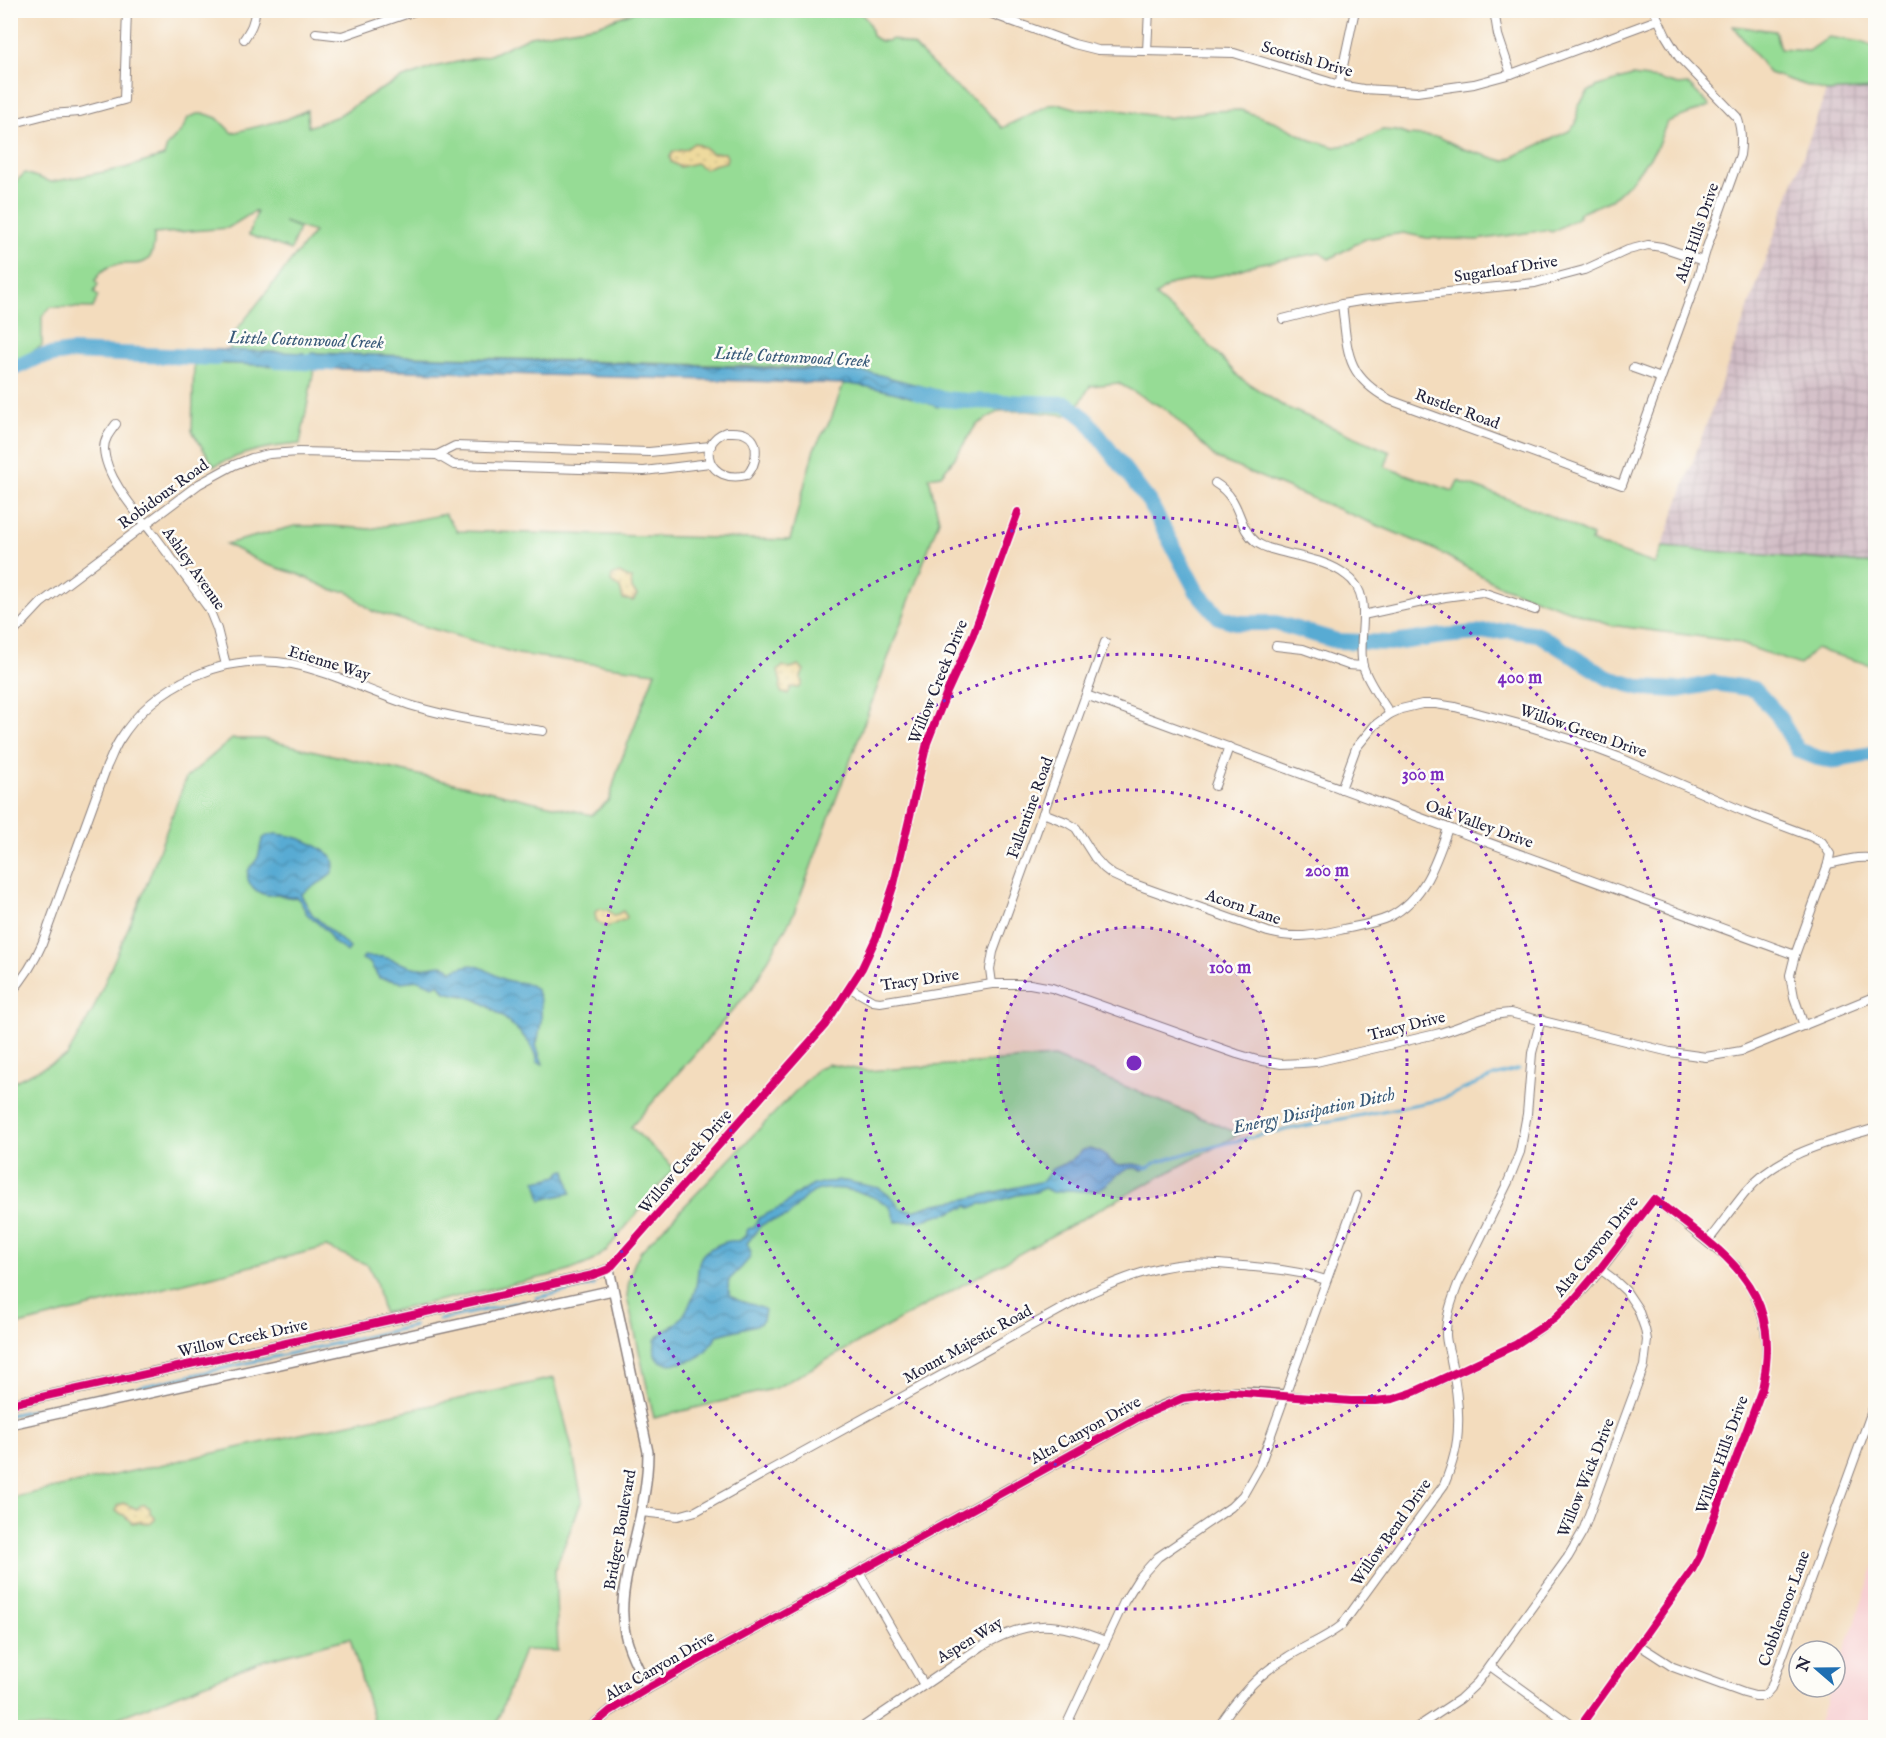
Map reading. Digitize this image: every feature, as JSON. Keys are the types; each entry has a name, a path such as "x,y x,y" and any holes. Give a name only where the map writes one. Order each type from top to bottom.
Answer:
{"street":[{"path":"10,124 49,114 80,112 124,100 127,10"},
{"path":"244,39 255,17 255,10"},
{"name":"Scottish Drive","path":"981,10 1085,47 1114,51 1234,53 1339,85 1363,89 1417,92 1474,84 1511,74 1658,20"},
{"path":"1009,21 1012,10"},
{"path":"1147,51 1149,10"},
{"path":"1339,85 1355,10"},
{"path":"1494,10 1498,35 1511,74"},
{"name":"Alta Hills Drive","path":"1622,485 1662,378 1740,155 1742,142 1737,117 1679,57 1654,10"},
{"path":"316,33 342,36 418,11"},
{"name":"Sugarloaf Drive","path":"1283,320 1342,304 1535,283 1584,270 1628,250 1648,245 1662,247 1702,261"},
{"name":"Rustler Road","path":"1342,304 1352,366 1361,380 1373,391 1390,400 1622,485"},
{"path":"1633,368 1662,378"},
{"name":"Ashley Avenue","path":"116,424 108,435 104,447 114,479 209,609 226,664"},
{"name":"Robidoux Road","path":"10,636 41,603 199,484 217,473 252,458 269,454 299,452 437,455 455,446 649,452 711,446 715,438 726,432 748,435 755,446 755,463 747,475 741,477 718,473 710,463 644,471 454,465 437,455"},
{"path":"710,463 711,446"},
{"path":"1215,483 1232,497 1246,530 1255,542 1330,565 1350,577 1364,605 1361,629 1363,662 1390,714"},
{"name":"Willow Creek Drive","path":"10,1404 593,1275 609,1269 825,1025 850,988 876,938 886,910 918,775 935,720 972,635 1018,512"},
{"path":"1363,615 1445,597 1482,592 1534,610"},
{"name":"Fallentine Road","path":"992,984 990,969 993,952 1106,642"},
{"path":"1276,646 1303,649 1348,665 1363,662"},
{"name":"Etienne Way","path":"10,994 34,962 42,944 107,766 118,742 147,707 167,691 190,678 226,664 267,661 293,664 428,710 467,720 543,731"},
{"name":"Oak Valley Drive","path":"1086,695 1795,955"},
{"name":"Willow Green Drive","path":"1341,789 1356,748 1375,725 1390,714 1422,704 1455,707 1573,740 1652,770 1743,812 1822,842 1830,854 1828,864"},
{"path":"1215,786 1229,747"},
{"name":"Acorn Lane","path":"1043,813 1076,828 1104,868 1126,881 1268,932 1300,937 1316,936 1371,923 1400,910 1422,889 1449,828"},
{"path":"1804,1026 1791,986 1790,975 1828,864 1855,858 1875,859"},
{"name":"Tracy Drive","path":"850,988 873,1001 880,1002 992,984 1030,984 1053,988 1237,1054 1281,1064 1316,1062 1436,1034 1497,1013 1541,1019 1670,1052 1706,1057 1742,1051 1875,996"},
{"name":"Willow Bend Drive","path":"1218,1728 1263,1674 1286,1657 1332,1634 1342,1625 1432,1503 1448,1475 1457,1446 1458,1409 1446,1332 1452,1300 1520,1152 1527,1114 1532,1053 1541,1019"},
{"path":"1708,1241 1744,1193 1780,1162 1807,1149 1875,1128"},
{"path":"1065,1728 1131,1589 1158,1557 1231,1507 1243,1495 1260,1465 1358,1196"},
{"name":"Alta Canyon Drive","path":"590,1728 610,1711 648,1688 1161,1407 1183,1398 1231,1392 1375,1401 1403,1396 1515,1345 1535,1333 1572,1302 1654,1199"},
{"name":"Willow Hills Drive","path":"1577,1728 1639,1645 1700,1555 1762,1389 1766,1369 1768,1349 1766,1330 1758,1302 1745,1278 1736,1266 1708,1241 1654,1199"},
{"name":"Mount Majestic Road","path":"641,1512 678,1516 696,1511 1092,1292 1122,1279 1185,1264 1217,1264 1299,1272 1326,1280"},
{"name":"Bridger Boulevard","path":"609,1269 648,1452 641,1512 625,1582 623,1616 629,1649 648,1688"},
{"name":"Willow Wick Drive","path":"1416,1728 1467,1693 1490,1666 1568,1557 1583,1531 1644,1366 1647,1340 1638,1309 1626,1291 1600,1269"},
{"name":"Willow Creek Drive","path":"10,1424 613,1290"},
{"name":"Cobblemoor Lane","path":"1639,1645 1673,1667 1744,1694 1764,1696 1771,1688 1875,1400"},
{"path":"859,1572 924,1686"},
{"name":"Aspen Way","path":"861,1728 982,1646 1019,1629 1040,1625 1059,1626 1078,1630 1105,1641"},
{"path":"1490,1666 1577,1728"}],"shaded area":[{"path":"1875,89 1875,564 1662,547 1826,92"},
{"path":"1875,1565 1875,1727 1817,1727 1827,1699 1847,1699 1847,1643"}],"green space":[{"path":"815,10 814,12 829,14 845,10 857,12 866,18 872,36 880,41 893,39 914,46 951,83 984,108 1002,128 1049,105 1061,104 1082,110 1114,109 1167,118 1212,111 1241,110 1276,122 1311,140 1335,147 1356,143 1382,130 1397,131 1408,135 1439,137 1464,149 1504,161 1569,131 1576,124 1578,106 1588,92 1598,86 1632,76 1657,79 1678,85 1688,84 1710,106 1667,122 1656,149 1632,180 1611,200 1578,214 1579,217 1552,232 1546,230 1477,240 1427,238 1403,233 1365,239 1329,259 1320,253 1256,264 1227,274 1171,284 1155,296 1193,328 1240,378 1283,406 1390,452 1385,467 1453,491 1458,481 1492,493 1576,528 1592,536 1591,542 1655,564 1662,547 1875,564 1875,666 1815,649 1800,665 1733,641 1610,625 1498,585 1432,548 1217,459 1167,410 1118,383 1090,386 1080,403 1066,415 999,411 976,425 941,475 929,477 939,520 794,913 753,987 631,1127 674,1168 606,1251 591,1262 566,1272 383,1313 376,1282 368,1265 326,1247 11,1327 11,1083 67,1056 92,1012 146,886 186,778 232,739 263,739 592,815 609,800 618,769 655,672 518,654 372,611 347,591 334,591 300,575 265,564 226,544 295,526 370,529 445,514 457,531 790,540 814,449 831,419 848,371 317,353 300,444 256,450 214,466 192,431 194,362 229,364 231,337 314,232 284,222 299,228 291,250 249,235 257,212 255,211 228,228 154,234 153,248 150,257 145,262 112,266 100,273 95,281 98,284 94,293 98,296 93,308 51,307 42,316 42,346 11,364 11,186 25,173 51,182 125,168 164,156 167,146 182,130 188,118 197,114 217,118 232,133 287,119 307,110 308,127 338,116 401,79 434,67 490,55 530,36 598,25 636,11"},
{"path":"1733,26 1775,31 1780,49 1809,51 1829,37 1861,42 1875,47 1875,89 1826,92 1769,73"},
{"path":"1054,1057 1240,1134 776,1388 654,1418 627,1297 629,1279 635,1262 641,1251 817,1069 827,1064 867,1071"},
{"path":"554,1378 571,1444 582,1500 555,1569 558,1651 524,1650 495,1727 375,1727 350,1638 264,1660 95,1727 11,1728 10,1498"}],"sand":[{"path":"694,143 711,153 725,153 726,162 705,169 696,163 680,167 671,162 670,157 673,152 686,149"},
{"path":"619,573 631,579 632,589 637,595 633,601 623,599 620,588 611,582 612,576"},
{"path":"798,665 804,670 801,686 791,687 788,694 782,693 778,671 783,666 791,669"},
{"path":"599,909 608,910 614,916 623,911 627,917 611,926 604,926 596,920 595,912"},
{"path":"123,1503 137,1509 145,1505 150,1508 150,1513 155,1520 150,1524 132,1523 116,1511 117,1506"}],"water":[{"path":"194,349 304,353 299,367 194,362"},
{"path":"311,353 853,371 876,374 940,391 938,407 894,392 849,384 307,368"},
{"path":"276,834 306,841 332,857 334,865 329,876 301,895 312,914 350,948 347,952 333,942 327,931 307,914 296,897 264,894 256,890 248,881 248,872 258,857 263,838"},
{"path":"364,956 383,957 416,968 442,965 452,971 461,967 479,966 506,980 530,985 535,989 541,1004 540,1031 536,1045 543,1064 537,1062 536,1054 523,1036 485,1004 445,992 439,983 433,986 419,980 401,982 379,978 370,963 362,959"},
{"path":"1083,1150 1100,1152 1116,1165 1134,1164 1145,1168 1143,1170 1129,1168 1123,1170 1104,1186 1087,1192 1067,1190 1051,1192 1044,1188 971,1208 967,1206 923,1221 896,1222 888,1206 859,1192 825,1189 815,1192 804,1198 788,1216 760,1227 747,1243 751,1252 749,1259 729,1280 730,1294 740,1301 765,1310 763,1320 759,1324 718,1335 705,1352 690,1361 662,1362 655,1354 655,1340 680,1320 690,1304 696,1288 700,1259 705,1252 721,1243 739,1241 748,1229 754,1227 758,1218 784,1206 794,1196 810,1186 825,1182 845,1181 879,1188 894,1199 900,1208 913,1211 935,1204 1043,1181 1052,1169 1070,1161"},
{"path":"566,1170 571,1193 541,1200 536,1181 558,1176 561,1171"}],"waterway":[{"name":"Little Cottonwood Creek","path":"10,370 38,357 72,352 216,358"},
{"name":"Little Cottonwood Creek","path":"278,361 330,363"},
{"name":"Little Cottonwood Creek","path":"918,393 942,399 968,401 1067,404 1086,419 1150,503 1197,592 1219,617 1239,623 1276,623 1337,641 1393,643 1509,630 1538,634 1608,678 1642,688 1678,690 1714,683 1754,689 1777,714 1798,750 1818,758 1832,761 1876,755"},
{"name":"Energy Dissipation Ditch","path":"1142,1167 1147,1168 1158,1162 1188,1153 1264,1134 1439,1100 1494,1076 1519,1069"},
{"name":"Energy Dissipation Ditch","path":"536,1298 594,1285"},
{"name":"Energy Dissipation Ditch","path":"439,1320 524,1301"},
{"name":"Energy Dissipation Ditch","path":"130,1389 414,1326"},
{"name":"Energy Dissipation Ditch","path":"10,1415 105,1394"}],"cycle path":[{"path":"10,1404 593,1275 609,1269 825,1025 862,968 876,938 894,884 927,743 973,635 1018,512"},
{"path":"590,1728 610,1711 648,1688 1139,1417 1183,1398 1231,1392 1351,1401 1393,1399 1414,1392 1515,1345 1554,1319 1572,1302 1654,1199 1704,1238 1743,1276 1757,1298 1765,1324 1767,1354 1762,1389 1700,1555 1692,1570 1579,1728"}]}
